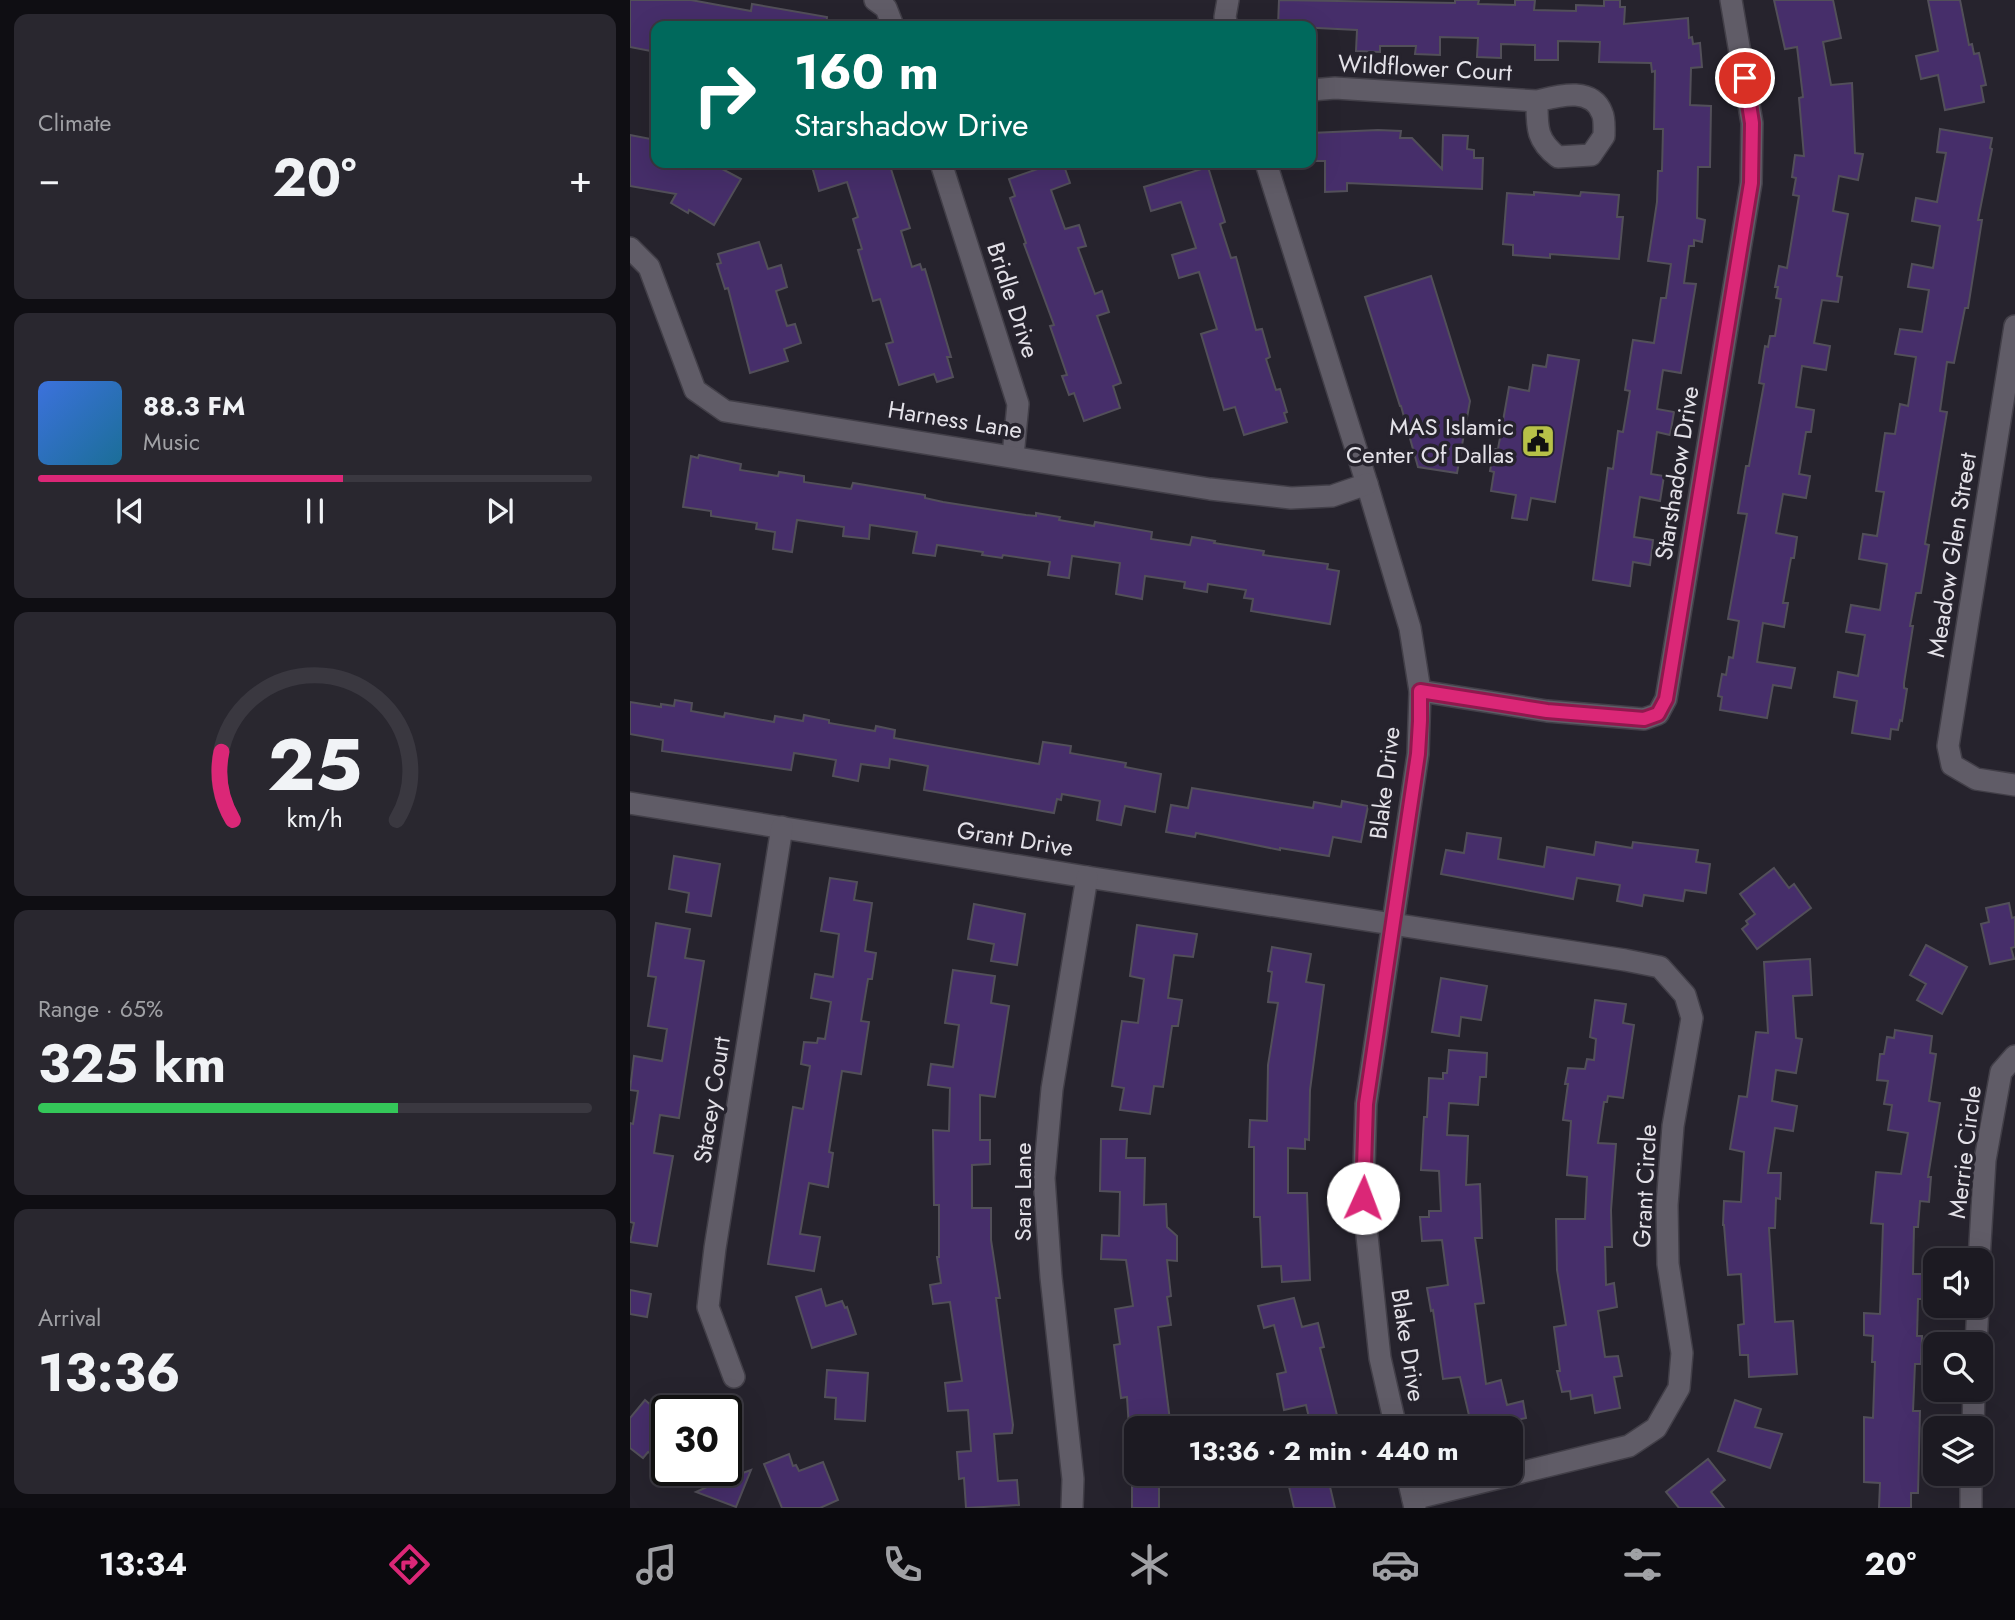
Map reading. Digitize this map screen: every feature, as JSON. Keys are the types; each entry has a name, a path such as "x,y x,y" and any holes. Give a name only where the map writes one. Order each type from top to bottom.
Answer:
{"street":[{"path":"875,0 886,8 890,21"},
{"path":"1226,21 1228,0"},
{"name":"Starshadow Drive","path":"1420,691 1547,711 1644,719 1658,714 1666,699 1751,183 1752,123 1731,0"},
{"name":"Wildflower Court","path":"1316,90 1335,88 1537,101"},
{"name":"Bridle Drive","path":"943,168 1018,404 1013,456"},
{"name":"Blake Drive","path":"1268,168 1410,628 1420,691 1418,754 1366,1104 1363,1198 1380,1358 1393,1416"},
{"name":"Harness Lane","path":"630,248 649,267 695,390 725,411 1210,489 1291,498 1332,496 1367,484"},
{"name":"Meadow Glen Street","path":"2015,326 1948,747 1952,765 1976,779 2015,785"},
{"name":"Grant Drive","path":"630,803 1392,925"},
{"name":"Stacey Court","path":"734,1377 708,1307 782,827"},
{"name":"Sara Lane","path":"1072,1508 1073,1479 1051,1277 1044,1178 1052,1089 1087,877"},
{"name":"Grant Circle","path":"1392,925 1660,967 1685,995 1692,1018 1673,1126 1667,1205 1668,1264 1682,1353 1679,1388 1656,1428 1629,1446 1414,1504"},
{"name":"Merrie Circle","path":"1980,1248 1985,1160 2001,1072 2015,1056"},
{"path":"1410,1486 1414,1504"},
{"path":"1971,1508 1972,1486"}],"building":[{"path":"630,0 691,0 751,11 752,4 827,17 827,21 651,21 651,51 630,47"},
{"path":"1279,0 1455,3 1455,0 1479,0 1478,4 1515,5 1515,0 1535,0 1534,10 1576,11 1576,5 1604,6 1604,0 1620,0 1620,7 1625,7 1624,24 1688,18 1689,38 1692,37 1693,44 1700,43 1702,67 1691,68 1690,105 1711,106 1710,167 1698,167 1697,218 1705,220 1702,242 1694,240 1694,246 1689,246 1684,283 1696,284 1681,373 1663,370 1657,409 1674,412 1670,435 1657,432 1651,474 1664,476 1660,501 1640,497 1634,537 1653,540 1650,565 1633,562 1630,586 1593,580 1608,468 1613,469 1618,431 1623,432 1630,391 1625,390 1633,340 1654,343 1661,298 1666,298 1671,264 1648,261 1657,202 1658,171 1662,171 1663,129 1654,129 1655,71 1652,72 1651,63 1599,62 1600,42 1558,41 1558,60 1535,60 1535,45 1501,44 1501,58 1477,57 1478,38 1440,37 1440,55 1415,54 1416,46 1380,46 1380,52 1356,51 1357,30 1316,28 1316,21 1278,21"},
{"path":"1774,0 1833,0 1841,38 1823,42 1831,85 1852,83 1855,153 1863,154 1858,180 1839,176 1833,211 1848,214 1837,276 1842,277 1838,302 1822,300 1814,343 1830,346 1826,370 1802,366 1796,407 1814,410 1811,432 1806,432 1799,474 1810,476 1806,498 1783,494 1776,533 1797,537 1783,603 1788,603 1784,627 1763,623 1757,662 1795,668 1791,688 1773,685 1767,718 1720,710 1722,697 1718,696 1722,674 1726,675 1729,657 1733,658 1739,621 1728,619 1747,514 1738,513 1764,384 1759,383 1765,346 1768,347 1770,336 1775,336 1781,299 1776,298 1778,287 1775,287 1779,266 1787,268 1799,196 1793,195 1796,178 1792,177 1795,155 1804,156 1799,98 1803,97 1797,47 1785,49"},
{"path":"1928,0 1960,0 1969,45 1972,44 1974,54 1979,53 1986,85 1981,86 1984,102 1945,110 1938,75 1921,79 1916,56 1938,51"},
{"path":"1940,129 1992,138 1992,149 1978,220 1982,220 1968,308 1965,308 1954,363 1947,362 1940,411 1947,412 1925,544 1929,545 1921,593 1916,593 1910,626 1913,626 1904,683 1904,688 1907,689 1902,721 1900,720 1898,730 1891,729 1890,739 1852,733 1857,701 1834,697 1838,672 1858,676 1865,635 1846,632 1851,605 1880,610 1887,564 1859,559 1863,534 1877,536 1884,492 1876,491 1885,433 1895,434 1900,404 1908,406 1916,357 1895,354 1900,329 1922,332 1929,290 1908,287 1912,264 1933,268 1940,226 1912,221 1916,198 1937,202 1946,153 1937,152"},
{"path":"1401,131 1400,138 1412,138 1442,169 1443,135 1468,136 1467,149 1474,150 1474,158 1483,158 1482,189 1347,183 1347,191 1325,192 1325,161 1316,161 1316,133"},
{"path":"630,135 651,139 651,168 720,168 741,179 714,225 671,203 676,194 630,186"},
{"path":"812,168 891,168 910,228 901,231 912,267 920,264 922,270 925,269 951,357 947,357 953,377 937,382 934,374 899,385 886,344 893,342 880,299 873,301 858,250 862,249 853,219 858,217 847,182 819,191"},
{"path":"1041,168 1065,168 1070,183 1051,190 1065,229 1079,225 1086,246 1078,248 1095,294 1102,291 1109,312 1097,316 1121,383 1113,386 1120,408 1084,421 1074,393 1069,395 1062,376 1067,375 1050,326 1054,325 1024,244 1026,243 1010,198 1015,196 1009,179"},
{"path":"1208,168 1225,222 1220,224 1231,258 1236,257 1256,330 1262,329 1270,357 1266,359 1276,390 1280,389 1287,422 1244,435 1235,407 1224,410 1201,334 1217,329 1199,272 1179,278 1172,255 1196,248 1181,202 1151,211 1144,187"},
{"path":"1534,192 1580,196 1581,192 1619,195 1617,217 1623,217 1619,259 1550,254 1550,258 1513,255 1513,245 1503,244 1507,193 1534,195"},
{"path":"759,242 768,269 781,265 787,287 776,291 787,326 795,324 801,343 784,349 788,361 750,373 728,288 725,289 717,264 721,263 718,254"},
{"path":"1431,276 1470,401 1457,473 1418,467 1365,297"},
{"path":"1548,355 1579,360 1555,502 1531,498 1527,520 1512,518 1516,495 1491,491 1494,472 1490,471 1494,449 1498,449 1509,387 1529,391 1533,365 1546,367"},
{"path":"699,455 741,464 740,470 778,476 779,472 804,476 804,482 851,489 853,483 925,495 925,498 943,502 1026,515 1036,516 1036,513 1094,526 1095,522 1152,532 1151,539 1190,545 1192,537 1264,551 1263,555 1328,564 1327,569 1339,571 1330,624 1251,611 1253,599 1244,598 1246,590 1208,584 1207,592 1184,588 1185,582 1145,576 1142,599 1116,594 1120,563 1072,556 1069,578 1048,575 1050,562 1003,555 1002,558 982,555 983,552 937,545 935,556 913,553 917,532 870,525 869,539 843,536 844,527 797,520 792,552 773,549 775,532 756,529 757,523 711,516 711,511 683,507 691,456 698,458"},
{"path":"675,700 692,703 691,711 724,717 725,713 774,722 775,716 803,721 804,715 829,720 829,723 875,731 876,726 895,730 894,738 1039,764 1043,742 1071,746 1070,753 1126,763 1125,767 1161,774 1155,812 1125,806 1121,825 1097,820 1100,801 1062,794 1061,800 1057,799 1054,813 924,790 928,766 890,759 889,768 861,764 858,781 833,776 836,760 794,753 791,770 662,751 663,740 630,734 630,702 661,707 661,704 674,706"},
{"path":"1192,788 1313,808 1314,802 1341,807 1342,801 1368,806 1361,842 1333,837 1329,856 1280,850 1196,833 1195,837 1166,832 1171,805 1188,808"},
{"path":"1467,833 1501,838 1498,859 1544,867 1547,847 1594,855 1596,842 1632,848 1633,842 1698,850 1696,862 1710,864 1706,893 1685,890 1683,901 1644,895 1642,906 1617,901 1620,885 1577,878 1573,899 1441,874 1446,850 1464,853"},
{"path":"674,856 720,864 711,916 686,912 689,893 669,889"},
{"path":"1774,868 1789,888 1794,884 1811,908 1757,949 1742,929 1748,924 1746,921 1755,914 1740,894"},
{"path":"830,878 857,882 854,900 872,903 865,951 876,953 872,979 868,979 861,1021 869,1022 861,1074 842,1071 829,1152 833,1153 828,1187 809,1183 800,1234 820,1237 814,1271 768,1264 793,1107 803,1109 810,1066 801,1064 804,1042 817,1043 818,1038 825,1039 831,1002 811,998 815,974 833,977 839,934 821,931"},
{"path":"2009,903 2012,918 2015,917 2015,947 2011,948 2014,959 1990,964 1981,924 1989,922 1986,908"},
{"path":"974,904 1025,914 1017,965 991,961 994,944 968,939"},
{"path":"656,923 690,929 685,958 704,961 679,1118 660,1115 654,1153 673,1156 657,1246 630,1242 634,1223 630,1222 630,1123 633,1124 638,1091 630,1090 634,1056 662,1061 667,1029 648,1026 656,977 648,976"},
{"path":"1137,925 1197,934 1193,957 1174,955 1168,998 1182,1000 1178,1026 1172,1026 1163,1087 1154,1086 1150,1114 1120,1110 1124,1088 1112,1086 1122,1021 1138,1023 1144,979 1130,976"},
{"path":"1926,945 1967,967 1942,1014 1917,1000 1926,984 1910,975"},
{"path":"1272,947 1311,954 1306,982 1324,985 1310,1090 1309,1140 1305,1139 1305,1149 1288,1148 1288,1193 1307,1193 1310,1280 1282,1282 1281,1266 1262,1267 1260,1217 1254,1217 1254,1147 1249,1147 1250,1120 1267,1121 1268,1065 1278,1003 1268,1002 1272,972 1268,971"},
{"path":"1810,959 1812,995 1793,996 1796,1038 1802,1039 1796,1073 1776,1070 1772,1101 1797,1106 1793,1131 1775,1128 1768,1173 1781,1173 1780,1199 1776,1198 1775,1228 1769,1228 1775,1322 1793,1321 1797,1374 1749,1377 1748,1355 1740,1355 1738,1325 1744,1324 1741,1274 1728,1275 1723,1225 1724,1201 1741,1202 1744,1152 1730,1149 1739,1096 1747,1097 1756,1032 1768,1033 1764,962"},
{"path":"953,970 995,976 991,1003 1009,1006 995,1097 980,1095 980,1140 990,1140 990,1164 972,1165 972,1208 991,1208 991,1240 1000,1298 996,1298 1013,1425 1012,1433 994,1434 998,1481 1017,1480 1019,1505 966,1508 964,1478 959,1479 957,1452 971,1451 968,1410 948,1411 945,1383 962,1381 950,1302 933,1304 930,1285 941,1283 937,1257 939,1205 934,1205 933,1130 949,1131 950,1088 928,1085 931,1064 953,1067 959,1025 945,1023"},
{"path":"1441,978 1487,986 1481,1020 1461,1017 1459,1036 1432,1032"},
{"path":"1595,1000 1626,1004 1623,1023 1634,1025 1623,1098 1608,1096 1607,1102 1604,1102 1598,1143 1616,1144 1611,1210 1612,1247 1605,1247 1606,1285 1614,1283 1617,1307 1598,1311 1605,1357 1618,1356 1622,1376 1614,1377 1620,1408 1595,1413 1592,1395 1571,1399 1570,1391 1562,1392 1557,1371 1560,1371 1554,1327 1566,1325 1557,1270 1556,1219 1585,1219 1587,1177 1567,1175 1571,1121 1563,1120 1568,1084 1565,1084 1568,1068 1585,1069 1587,1059 1594,1060 1596,1039 1590,1037"},
{"path":"1895,1030 1932,1036 1930,1053 1936,1054 1929,1101 1940,1103 1928,1177 1931,1177 1929,1202 1920,1201 1918,1227 1914,1227 1913,1274 1923,1274 1923,1299 1918,1299 1917,1336 1922,1336 1921,1364 1915,1364 1913,1411 1920,1411 1918,1493 1911,1493 1911,1508 1879,1508 1880,1483 1864,1482 1864,1417 1873,1418 1875,1362 1872,1362 1873,1336 1864,1335 1864,1313 1880,1314 1883,1224 1871,1223 1876,1172 1901,1174 1908,1133 1888,1130 1892,1105 1884,1104 1888,1081 1877,1080 1880,1054 1884,1054 1887,1037 1894,1038"},
{"path":"1449,1050 1487,1053 1486,1077 1480,1077 1478,1105 1449,1103 1447,1135 1468,1136 1466,1185 1480,1184 1482,1238 1475,1238 1484,1303 1475,1304 1486,1384 1501,1380 1507,1405 1523,1401 1526,1418 1469,1416 1460,1377 1443,1379 1427,1288 1448,1285 1442,1240 1422,1241 1420,1217 1429,1217 1429,1211 1441,1211 1439,1171 1421,1170 1429,1078 1443,1079 1443,1073 1447,1073"},
{"path":"1101,1139 1127,1139 1126,1158 1145,1158 1144,1205 1166,1204 1167,1227 1177,1236 1177,1261 1167,1260 1171,1296 1167,1297 1171,1325 1158,1327 1169,1416 1128,1416 1127,1397 1121,1398 1114,1345 1120,1344 1115,1309 1133,1306 1126,1260 1101,1259 1102,1235 1119,1236 1120,1192 1100,1191"},
{"path":"821,1289 826,1306 842,1301 845,1308 847,1307 856,1334 812,1348 796,1297"},
{"path":"630,1290 651,1294 647,1317 630,1314"},
{"path":"1294,1298 1302,1327 1318,1323 1324,1347 1320,1348 1337,1415 1309,1416 1306,1405 1284,1410 1277,1374 1286,1372 1274,1325 1264,1328 1258,1306"},
{"path":"827,1370 868,1373 865,1421 835,1419 836,1398 825,1397"},
{"path":"645,1400 651,1405 651,1453 648,1452 643,1458 630,1448 630,1418"},
{"path":"1735,1400 1761,1409 1755,1427 1782,1434 1770,1468 1718,1451"},
{"path":"789,1454 793,1466 796,1465 799,1471 823,1462 838,1500 820,1508 782,1508 764,1464"},
{"path":"1708,1459 1725,1480 1711,1492 1724,1508 1679,1508 1666,1492"},
{"path":"751,1470 736,1507 696,1492 707,1487 742,1486 742,1473"},
{"path":"1132,1486 1159,1486 1159,1508 1132,1508"},
{"path":"1289,1486 1330,1486 1335,1508 1294,1508"}],"place":[{"name":"MAS Islamic Center Of Dallas","path":"1538,441"}],"route":[{"path":"1363,1198 1366,1104 1418,754 1420,691 1547,711 1644,719 1658,714 1666,699 1751,183 1752,123 1745,78"}]}
